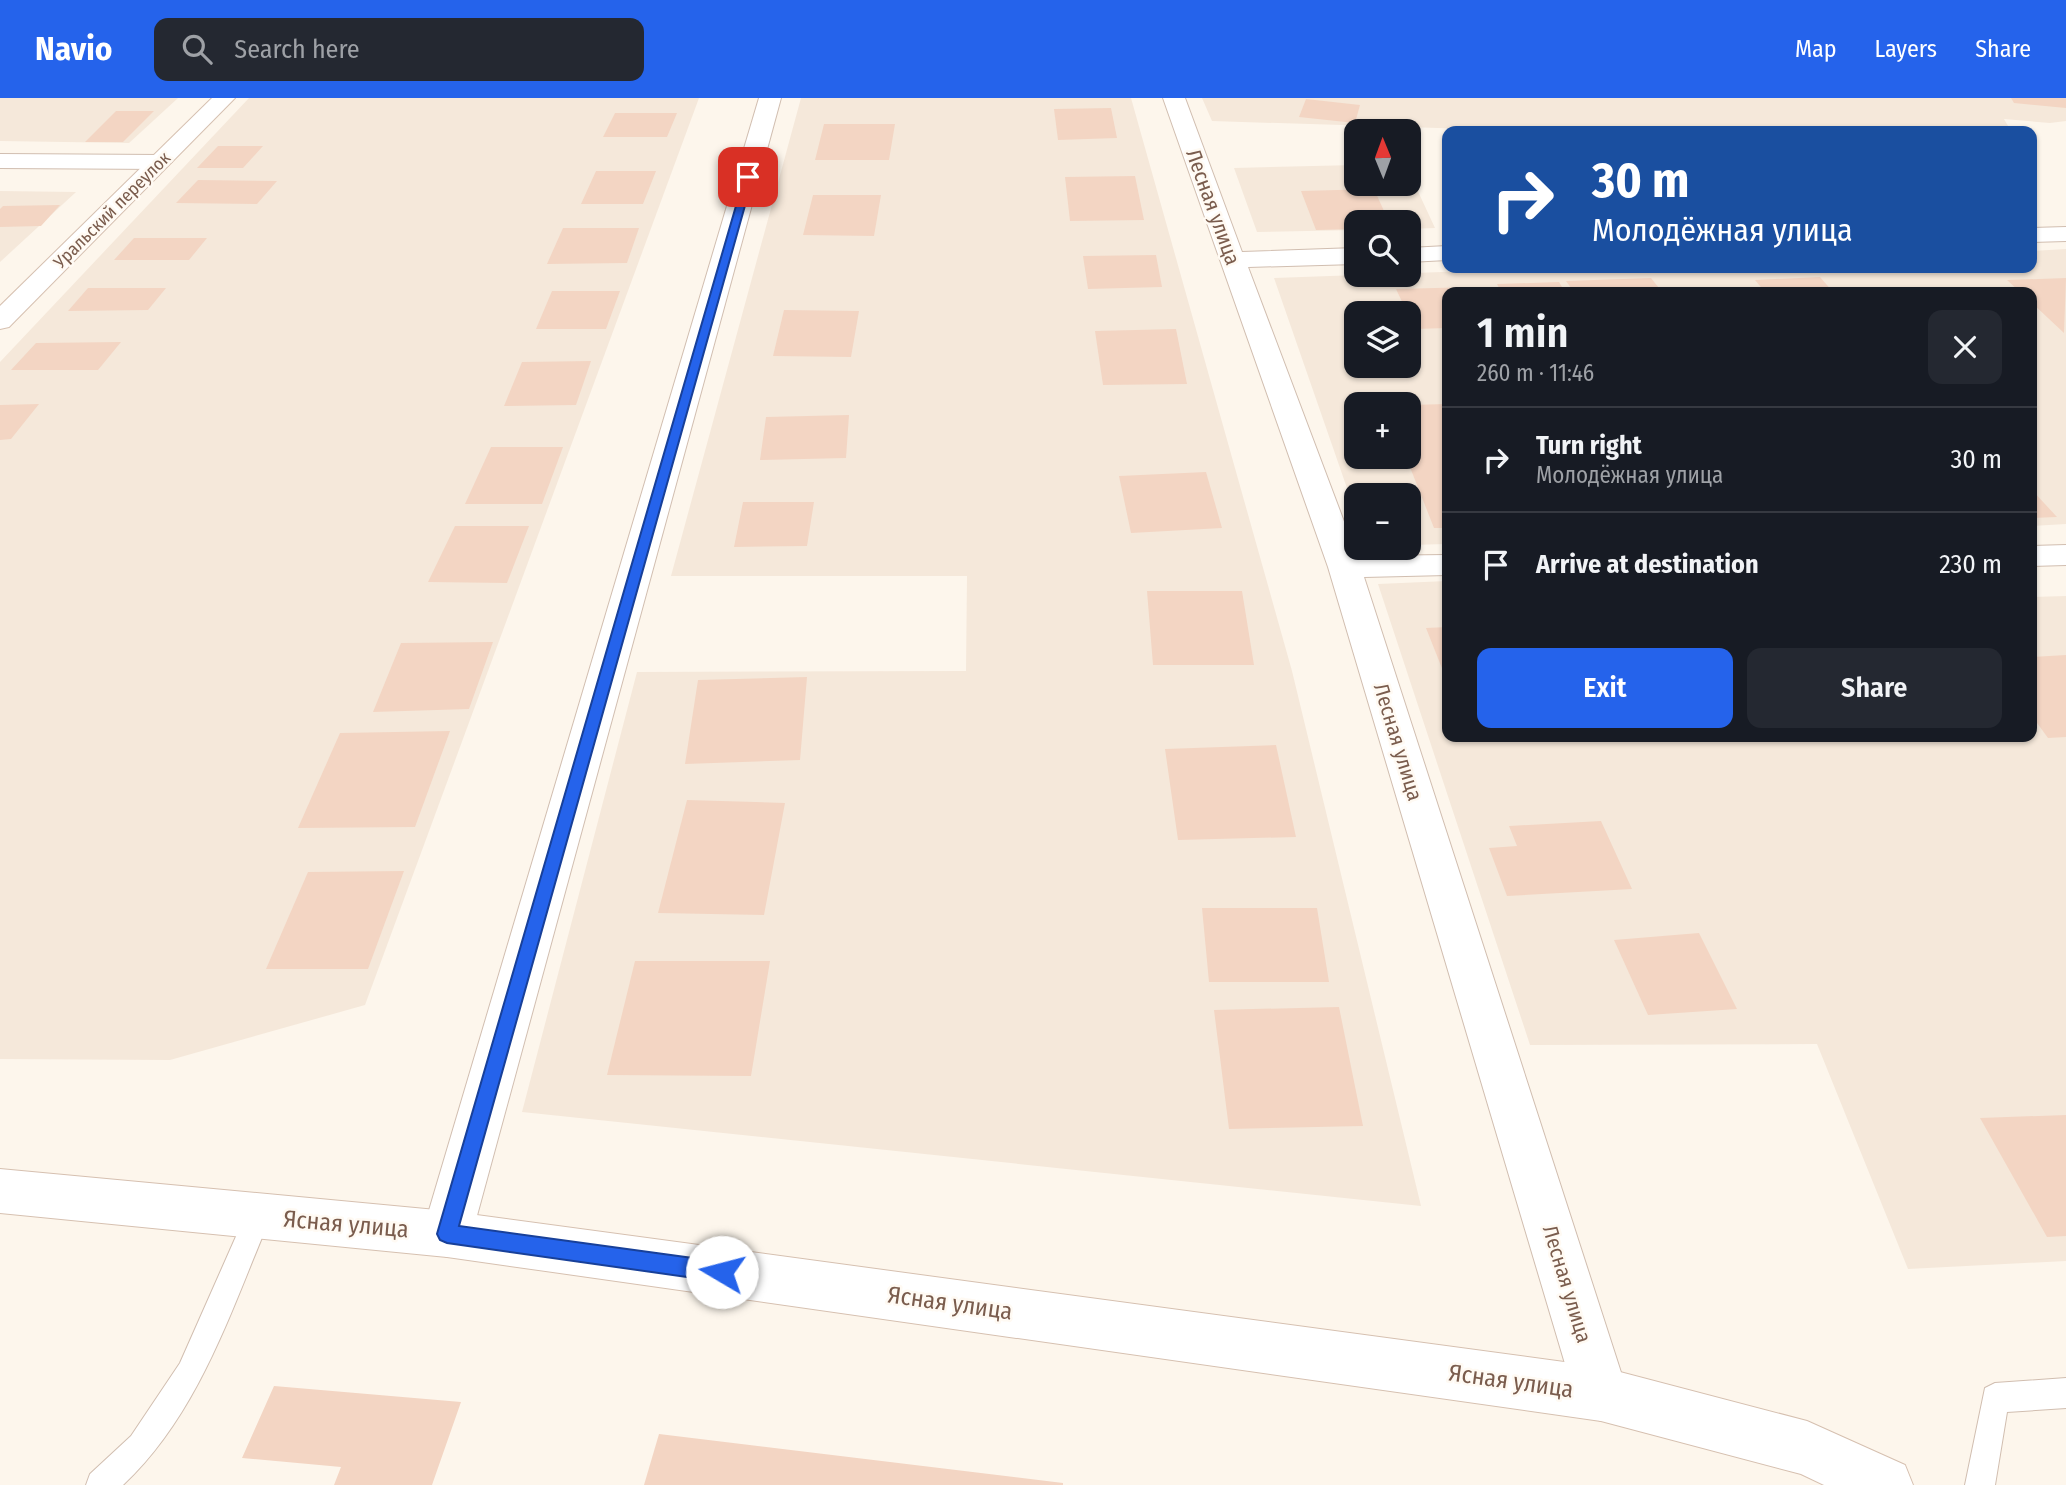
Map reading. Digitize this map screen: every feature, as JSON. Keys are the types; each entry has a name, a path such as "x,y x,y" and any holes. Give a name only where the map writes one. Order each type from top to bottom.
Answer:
{"street":[{"name":"Уральский переулок","path":"0,321 224,98"},
{"path":"447,1234 771,98"},
{"name":"Лесная улица","path":"1174,98 1344,567 1601,1394"},
{"path":"0,161 161,162"},
{"path":"2037,235 2066,234"},
{"path":"1421,254 1442,253"},
{"path":"1232,260 1344,256"},
{"path":"2037,556 2066,555"},
{"path":"1344,567 1442,565"},
{"name":"Ясная улица","path":"0,1191 447,1234 1601,1394 1807,1448 1885,1485"}],"lane":[{"path":"102,1485 142,1447 190,1373 258,1216"},
{"path":"1979,1485 1994,1398 2066,1393"}],"shaded area":[{"path":"0,98 178,98 129,143 0,141"},
{"path":"249,98 699,98 365,1005 170,1060 0,1059 0,362"},
{"path":"801,98 1131,98 1292,671 1421,1206 522,1112 637,672 966,671 967,576 671,576"},
{"path":"1202,98 2066,98 2066,121 2050,123 2004,119 2008,126 1442,126 1442,128 1421,128 1421,119 1344,119 1344,125 1212,121"},
{"path":"1344,165 1344,196 1420,196 1435,228 1421,229 1421,210 1344,210 1344,230 1257,232 1234,168"},
{"path":"0,191 76,192 0,262"},
{"path":"2066,249 2066,524 2037,526 2037,287 1442,287 1442,544 1421,545 1421,483 1345,483 1274,278 1344,275 1344,287 1421,287 1421,273 1442,272 2037,273 2037,251"},
{"path":"1442,581 1442,742 2037,742 2037,597 2066,596 2066,1261 1908,1269 1817,1044 1530,1045 1378,584"}],"building":[{"path":"2011,98 2066,98 2066,108 2014,103"},
{"path":"1306,99 1360,105 1356,119 1344,119 1344,122 1299,117"},
{"path":"1111,108 1117,138 1058,140 1054,109"},
{"path":"116,111 154,111 123,142 85,142"},
{"path":"615,113 677,113 667,137 603,137"},
{"path":"824,124 895,124 889,160 815,160"},
{"path":"218,146 263,146 243,168 197,168"},
{"path":"596,171 656,171 643,204 581,204"},
{"path":"1135,176 1144,220 1070,221 1065,177"},
{"path":"198,180 277,181 257,204 176,203"},
{"path":"1344,190 1344,196 1377,196 1384,210 1344,210 1344,229 1316,230 1301,191"},
{"path":"813,195 881,195 874,236 803,235"},
{"path":"60,205 41,226 0,227 0,209 3,206"},
{"path":"563,228 639,228 627,263 547,264"},
{"path":"134,238 207,238 189,260 114,260"},
{"path":"1156,255 1162,287 1088,289 1083,256"},
{"path":"1820,277 1829,287 1761,287 1755,280"},
{"path":"1651,278 1658,287 1570,287 1566,281"},
{"path":"2066,278 2064,333 2037,308 2037,287 2015,287 2007,280"},
{"path":"1559,282 1562,287 1498,287 1497,284"},
{"path":"88,288 166,288 148,310 68,311"},
{"path":"1442,288 1442,328 1421,329 1421,301 1402,301 1396,289"},
{"path":"552,291 620,291 606,329 536,329"},
{"path":"784,310 859,311 851,357 773,356"},
{"path":"1176,329 1187,384 1103,385 1095,331"},
{"path":"121,342 98,370 11,370 36,343"},
{"path":"591,361 576,405 504,406 522,362"},
{"path":"39,404 11,439 0,440 0,405"},
{"path":"1442,404 1442,528 1434,528 1421,495 1421,483 1416,483 1411,469 1421,469 1421,405"},
{"path":"849,415 846,458 760,460 766,417"},
{"path":"491,447 563,447 542,504 465,504"},
{"path":"1206,472 1222,528 1131,533 1119,476"},
{"path":"2037,495 2057,517 2037,518"},
{"path":"743,502 814,502 807,546 734,547"},
{"path":"455,526 529,526 507,583 428,582"},
{"path":"1147,591 1242,591 1254,665 1153,665"},
{"path":"1442,627 1442,668 1426,628"},
{"path":"493,642 469,709 373,712 401,643"},
{"path":"2066,655 2066,737 2048,738 2037,723 2037,657"},
{"path":"807,677 800,760 685,764 698,680"},
{"path":"450,731 415,827 298,828 340,733"},
{"path":"1276,745 1296,837 1178,840 1165,749"},
{"path":"687,800 785,803 764,915 658,913"},
{"path":"1601,821 1632,889 1507,896 1489,848 1517,846 1509,826"},
{"path":"404,871 368,969 266,969 308,872"},
{"path":"1202,908 1317,908 1329,982 1209,982"},
{"path":"1699,933 1737,1009 1648,1015 1614,940"},
{"path":"635,961 770,961 751,1076 607,1075"},
{"path":"1339,1007 1363,1126 1229,1129 1214,1010"},
{"path":"2066,1115 2066,1236 2047,1237 1980,1118"},
{"path":"274,1386 461,1402 432,1485 334,1485 341,1467 242,1458"},
{"path":"659,1434 1063,1483 1063,1485 644,1485"}],"route":[{"path":"722,1272 447,1234 748,177"}]}
